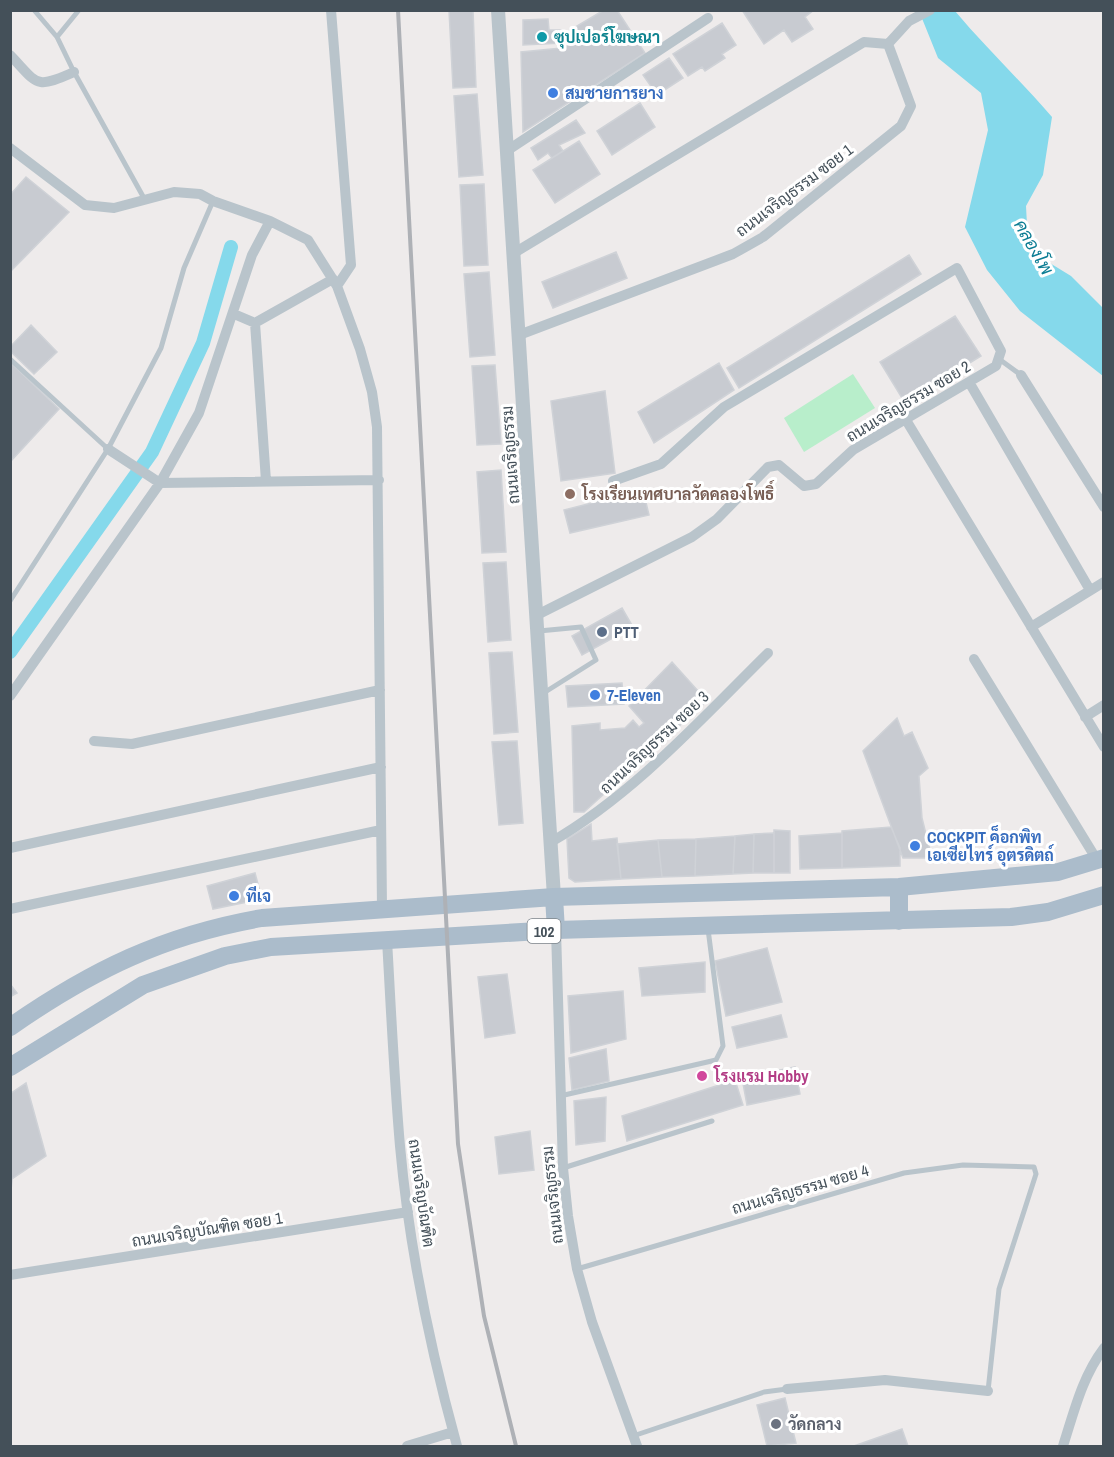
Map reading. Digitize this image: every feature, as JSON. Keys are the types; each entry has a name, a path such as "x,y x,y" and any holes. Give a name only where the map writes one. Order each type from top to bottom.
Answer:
{"main road":[{"name":"102","path":"14,1024 106,967 173,939 219,926 262,918 403,906 554,897 898,887 1024,877 1058,872 1100,859"},
{"path":"898,887 899,921"},
{"name":"102","path":"10,1067 143,985 225,956 271,947 556,930 1011,917 1048,912 1104,895"},
{"path":"554,897 556,930"},
{"path":"396,940 403,906"},
{"path":"14,1024 36,1050"}],"street":[{"path":"255,323 335,282 351,265 331,10"},
{"name":"ถนนเจริญธรรม","path":"498,10 554,897"},
{"path":"514,253 864,42 888,44 909,21 930,10"},
{"path":"508,150 708,18"},
{"name":"ถนนเจริญธรรม ซอย 1","path":"519,335 733,254 763,237 902,126 912,106 888,44"},
{"path":"10,55 36,82 48,84 74,72"},
{"path":"10,148 85,205 114,208 174,192 200,194 213,201 270,221 308,240 335,282 360,349 372,392 377,427 382,908"},
{"path":"10,696 160,483 199,413 252,255 270,221"},
{"path":"613,481 661,464 724,407 957,268 1000,351 999,359"},
{"path":"234,314 255,323"},
{"path":"255,323 266,481"},
{"name":"ถนนเจริญธรรม ซอย 2","path":"537,615 692,537 717,519 768,467 780,465 804,486 816,484 853,450 996,366 999,359"},
{"path":"1021,375 1104,507"},
{"path":"969,382 1090,590"},
{"path":"906,420 1104,747"},
{"path":"108,449 160,483 379,480"},
{"path":"1031,627 1104,582"},
{"name":"ถนนเจริญธรรม ซอย 3","path":"551,842 586,822 614,800 692,729 768,653"},
{"path":"974,659 1100,859"},
{"path":"94,741 132,744 380,690"},
{"path":"1085,717 1104,705"},
{"path":"10,848 381,767"},
{"path":"10,909 381,830"},
{"name":"ถนนเจริญธรรม","path":"556,930 563,1168 568,1216 577,1269 592,1322 635,1441"},
{"name":"ถนนเจริญบัณฑิต","path":"396,940 400,1146 408,1212 427,1326 457,1446"},
{"name":"ถนนเจริญบัณฑิต ซอย 1","path":"10,1275 408,1212"},
{"path":"1063,1446 1080,1391 1094,1360 1104,1348"},
{"path":"788,1389 885,1380 988,1391"},
{"path":"407,1446 453,1432"}],"lane":[{"path":"34,10 57,37 145,200"},
{"path":"57,37 79,10"},
{"path":"10,601 108,449 161,348 184,268 213,201"},
{"path":"10,359 108,449"},
{"path":"999,359 1021,375"},
{"path":"538,631 581,627 596,660 542,694"},
{"path":"560,1096 716,1060 723,1046 708,927"},
{"path":"563,1168 712,1121"},
{"name":"ถนนเจริญธรรม ซอย 4","path":"577,1269 904,1173 963,1165 1034,1167 1036,1174 999,1289 988,1391"},
{"path":"635,1441 764,1392 788,1389"}],"green space":[{"path":"853,374 875,408 804,452 784,418"}],"water":[{"name":"คลองโพ","path":"919,11 955,11 1052,117 1043,175 1026,206 1027,225 1040,257 1071,276 1103,308 1103,376 1020,311 987,270 965,227 988,130 981,93 938,58"}],"building":[{"path":"449,10 473,10 476,87 453,88"},
{"name":"สมชายการยาง","path":"604,10 617,10 645,53 523,132 521,52 562,48 567,45 567,32"},
{"path":"742,10 814,10 805,17 813,29 792,42 784,30 764,44"},
{"name":"ซุปเปอร์โฆษณา","path":"548,19 549,30 561,30 562,43 523,45 523,20"},
{"path":"722,23 736,45 722,54 725,58 705,71 702,67 688,76 673,54"},
{"path":"669,58 683,78 657,95 643,75"},
{"path":"477,94 483,175 459,177 454,96"},
{"path":"640,103 655,127 612,155 597,131"},
{"path":"576,120 585,133 559,145 563,151 552,158 548,153 538,160 531,148"},
{"path":"579,141 600,174 555,203 533,170"},
{"path":"26,177 69,212 10,272 10,195"},
{"path":"484,184 488,265 464,266 460,185"},
{"path":"616,252 627,278 553,308 542,282"},
{"path":"909,255 921,274 739,388 727,368"},
{"path":"489,272 495,355 470,357 464,274"},
{"path":"955,316 981,356 905,403 880,362"},
{"path":"31,325 57,352 34,374 10,351 10,347"},
{"path":"10,362 59,409 10,462"},
{"path":"719,363 734,390 654,443 638,412"},
{"path":"495,365 501,444 477,445 472,366"},
{"path":"605,391 615,473 561,481 551,401"},
{"path":"501,470 506,552 482,553 477,472"},
{"path":"643,490 649,515 570,533 564,510"},
{"path":"506,562 511,640 488,642 483,563"},
{"name":"PTT","path":"622,608 633,627 582,655 572,636"},
{"path":"512,652 518,732 494,734 489,653"},
{"path":"672,662 707,701 584,812 574,812 572,726 600,723 600,730 625,728 633,720 639,727 644,723 629,706"},
{"name":"7-Eleven","path":"622,683 624,704 568,707 566,686"},
{"path":"897,718 904,736 912,732 928,768 919,776 922,818 932,858 903,858 863,751"},
{"path":"517,741 523,823 499,825 492,742"},
{"path":"591,824 592,841 617,838 621,879 575,882 569,878 567,839"},
{"path":"891,827 900,848 900,866 842,868 842,831"},
{"path":"774,830 790,831 790,873 774,873"},
{"path":"774,833 774,873 753,873 754,834"},
{"path":"842,833 842,868 800,869 799,836"},
{"path":"754,834 753,873 733,874 735,836"},
{"path":"735,836 733,874 695,876 696,839"},
{"path":"696,839 695,876 662,877 658,840"},
{"path":"658,840 662,877 621,879 617,844"},
{"path":"255,873 262,899 213,909 207,886"},
{"path":"767,948 782,1002 726,1016 715,961"},
{"path":"705,962 705,992 642,996 639,968"},
{"path":"507,974 515,1033 485,1038 478,977"},
{"path":"10,984 17,993 10,997"},
{"path":"623,991 626,1039 571,1053 568,996"},
{"path":"781,1015 787,1037 737,1048 732,1027"},
{"path":"606,1049 609,1081 572,1090 569,1058"},
{"path":"795,1067 800,1094 747,1105 742,1078"},
{"path":"735,1080 743,1105 627,1141 622,1116"},
{"path":"26,1083 46,1156 12,1179 10,1202 10,1094"},
{"path":"606,1097 605,1141 576,1145 574,1101"},
{"path":"530,1131 534,1170 499,1174 495,1137"},
{"name":"วัดกลาง","path":"785,1398 796,1443 767,1446 757,1405"},
{"path":"902,1429 908,1446 854,1446"}],"waterway":[{"path":"10,652 152,452 203,343 231,247"}],"railway":[{"path":"398,10 458,1144 484,1316 516,1446"}],"place":[{"name":"ซุปเปอร์โฆษณา","path":"542,37"},
{"name":"สมชายการยาง","path":"553,93"},
{"name":"โรงเรียนเทศบาลวัดคลองโพธิ์","path":"570,494"},
{"name":"PTT","path":"602,632"},
{"name":"7-Eleven","path":"595,695"},
{"name":"COCKPIT ค็อกพิท เอเซียไทร์ อุตรดิตถ์","path":"915,846"},
{"name":"ทีเจ","path":"234,896"},
{"name":"โรงแรม Hobby","path":"702,1076"},
{"name":"วัดกลาง","path":"776,1424"}]}
